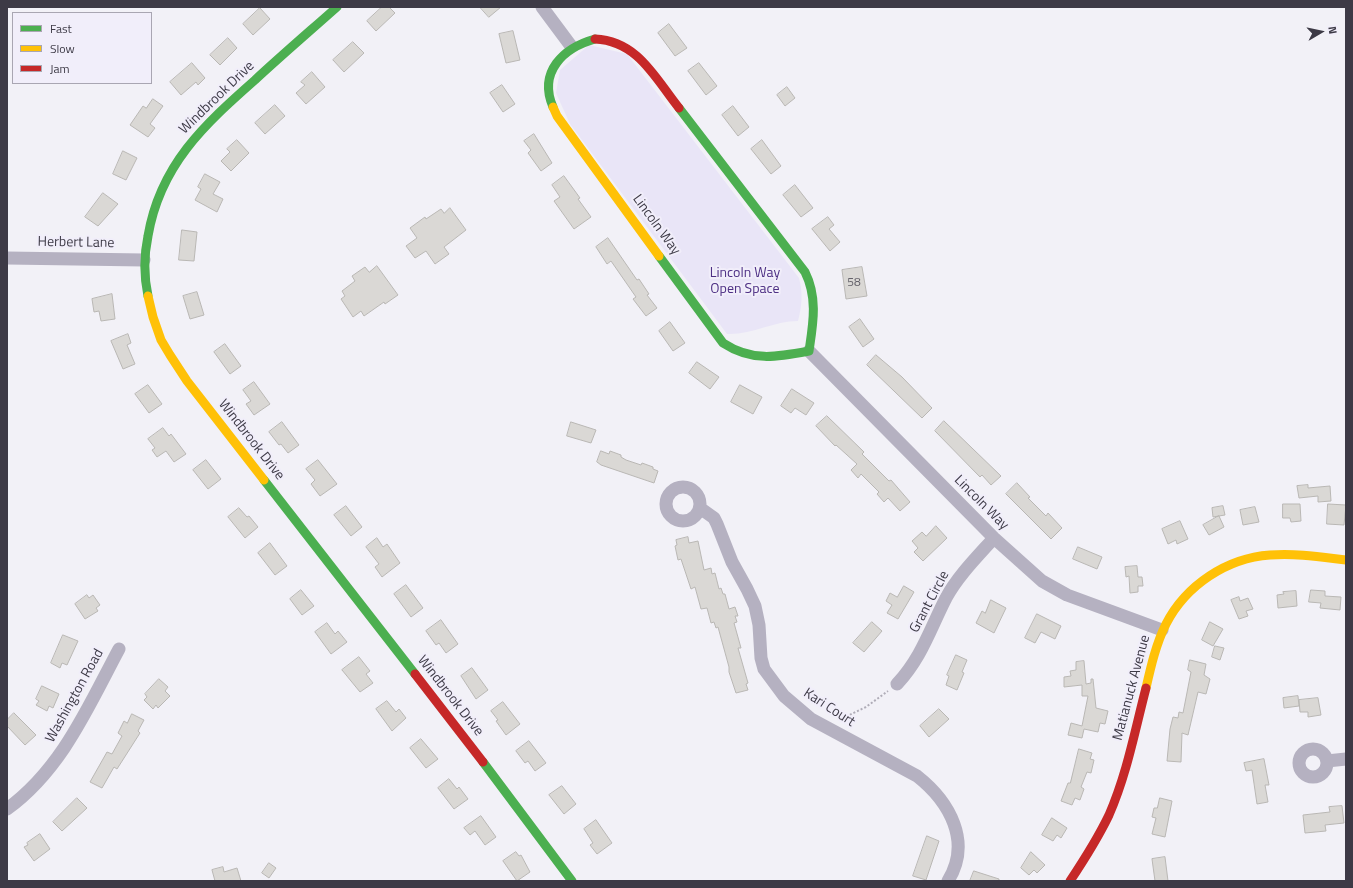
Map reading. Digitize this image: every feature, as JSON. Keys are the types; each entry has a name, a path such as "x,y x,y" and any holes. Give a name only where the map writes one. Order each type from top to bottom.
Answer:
{"street":[{"name":"Windbrook Drive","path":"336,7 212,119 180,155 159,192 149,225 144,260 147,286 156,327 178,368 515,803 572,881"},
{"path":"542,7 571,46 595,39 618,42 629,48 646,66 810,279 814,293 814,308 809,351"},
{"name":"Lincoln Way","path":"571,46 558,60 551,76 549,96 554,111 723,343 738,353 753,357 776,357 809,351 994,538 1025,567 1055,589 1078,600 1162,630"},
{"name":"Herbert Lane","path":"7,258 144,260"},
{"name":"Kari Court","path":"700,508 714,518 732,562 752,597 758,616 761,658 767,674 784,696 798,710 830,730 910,771 934,791 953,821 959,839 956,864 948,881"},
{"name":"Grant Circle","path":"897,684 920,655 954,586 994,538"},
{"name":"Matianuck Avenue","path":"1070,881 1099,835 1118,791 1153,657 1162,630 1176,608 1189,592 1212,574 1233,563 1254,557 1276,554 1346,560"},
{"name":"Washington Road","path":"7,809 34,785 62,752 74,734 119,649"},
{"path":"1327,761 1346,759"}],"path":[{"path":"830,730 841,718 866,707 897,684"}],"green space":[{"name":"Lincoln Way Open Space","path":"589,45 627,54 799,278 802,300 798,321 780,323 736,334 727,334 570,124 556,93 560,70"}],"building":[{"path":"382,7 389,7 395,13 376,31 367,21"},
{"path":"480,7 501,7 489,17"},
{"path":"260,8 270,19 253,35 243,24"},
{"path":"669,24 687,48 675,56 658,33"},
{"path":"513,31 520,60 506,63 499,34"},
{"path":"228,38 237,48 220,65 210,55"},
{"path":"353,42 364,53 344,72 333,60"},
{"path":"192,63 205,78 198,85 196,82 181,95 170,82"},
{"path":"699,63 717,86 706,95 688,71"},
{"path":"312,72 325,87 306,104 296,93 305,85 301,82"},
{"path":"502,85 515,104 503,112 490,93"},
{"path":"787,87 795,98 785,106 777,95"},
{"path":"153,99 163,106 150,124 155,128 148,137 130,125 143,106 146,108"},
{"path":"275,105 285,116 265,134 255,123"},
{"path":"733,106 749,127 738,136 722,115"},
{"path":"534,134 552,163 541,171 528,153 531,150 524,141"},
{"path":"237,140 249,153 231,171 221,161 230,152 227,149"},
{"path":"762,140 781,166 771,174 751,149"},
{"path":"123,151 137,158 126,180 113,174"},
{"path":"205,174 220,182 213,194 223,199 217,212 195,200 201,189 198,187"},
{"path":"564,176 580,198 578,199 591,217 574,229 554,201 560,197 552,185"},
{"path":"795,185 813,208 801,217 783,195"},
{"path":"103,193 118,204 98,226 85,217"},
{"path":"450,208 466,230 444,247 449,254 435,264 426,251 415,258 406,246 417,238 410,228 425,217 426,219 441,209 444,213"},
{"path":"828,217 834,225 829,229 840,242 830,251 812,229"},
{"path":"182,230 197,232 194,261 179,260"},
{"path":"608,238 637,280 639,279 649,294 647,295 657,308 646,316 633,299 636,297 611,261 607,264 596,247"},
{"path":"377,266 398,295 385,304 384,302 364,316 361,311 353,317 341,299 345,296 342,291 355,281 352,276 365,267 369,272"},
{"path":"862,267 867,296 846,299 842,270"},
{"path":"197,292 204,315 190,319 183,296"},
{"path":"112,294 115,319 101,321 99,311 94,312 92,299"},
{"path":"860,319 874,339 863,347 849,327"},
{"path":"670,322 685,343 673,351 659,331"},
{"path":"128,334 131,343 127,345 135,364 123,369 111,341"},
{"path":"225,344 241,366 230,374 214,352"},
{"path":"876,355 902,377 932,408 922,418 867,365"},
{"path":"697,362 719,377 710,389 689,373"},
{"path":"254,382 270,404 254,415 246,404 251,401 243,390"},
{"path":"148,385 162,404 149,413 135,394"},
{"path":"740,385 762,397 753,414 731,402"},
{"path":"792,389 814,403 806,415 795,408 791,413 781,406"},
{"path":"827,416 864,452 862,454 889,481 891,480 910,502 900,511 888,498 884,502 877,494 879,492 861,474 858,478 851,470 857,464 836,445 835,446 816,426"},
{"path":"944,421 1001,476 991,485 982,475 980,477 935,431"},
{"path":"282,422 299,445 288,453 281,444 279,445 269,432"},
{"path":"571,422 596,430 591,443 567,436"},
{"path":"163,428 169,436 171,434 186,454 174,462 166,451 157,457 152,450 155,448 148,439"},
{"path":"601,451 609,454 610,451 621,455 621,457 626,460 653,467 653,469 658,471 654,483 601,465 597,462"},
{"path":"206,460 221,479 208,489 193,470"},
{"path":"318,460 337,484 320,496 311,484 315,480 306,469"},
{"path":"1017,483 1030,497 1028,498 1046,516 1048,513 1062,528 1051,539 1006,494"},
{"path":"1308,485 1308,488 1330,486 1331,501 1318,502 1318,496 1299,498 1297,486"},
{"path":"1283,504 1300,504 1301,521 1291,522 1290,518 1283,518"},
{"path":"1328,504 1346,505 1344,525 1327,524"},
{"path":"346,506 362,527 351,536 334,515"},
{"path":"1223,506 1225,515 1213,517 1212,508"},
{"path":"1255,507 1259,522 1243,525 1240,510"},
{"path":"239,508 247,517 249,516 258,527 245,538 228,517"},
{"path":"1219,516 1224,527 1209,535 1203,525"},
{"path":"1180,521 1188,539 1177,544 1176,540 1168,544 1162,529"},
{"path":"936,526 947,538 923,561 914,552 918,548 912,541 922,532 926,536"},
{"path":"688,537 689,543 698,541 704,570 711,568 712,574 715,573 719,589 721,588 723,594 725,594 729,609 735,607 738,616 735,616 737,622 734,623 741,648 738,648 748,683 746,684 748,690 736,693 729,672 718,627 716,628 714,622 711,623 707,608 701,609 695,587 691,589 681,559 678,560 675,546 677,545 676,540"},
{"path":"377,538 383,547 387,544 400,563 382,577 375,567 379,564 366,547"},
{"path":"270,543 287,566 275,575 258,553"},
{"path":"1078,547 1102,557 1097,569 1073,559"},
{"path":"1137,566 1138,577 1142,577 1143,586 1138,586 1138,592 1130,593 1129,576 1126,577 1125,567"},
{"path":"406,585 423,608 411,617 394,594"},
{"path":"904,586 914,592 898,619 887,613 892,605 886,601 890,593 897,597"},
{"path":"301,590 314,606 302,615 290,599"},
{"path":"1311,590 1325,591 1325,596 1341,597 1340,610 1320,608 1321,603 1309,602"},
{"path":"1296,591 1297,606 1278,608 1277,595 1284,594 1283,592"},
{"path":"87,595 89,598 93,595 100,605 96,608 98,611 85,619 75,604"},
{"path":"1239,597 1240,601 1248,598 1253,609 1246,611 1248,616 1239,619 1231,600"},
{"path":"991,600 1006,608 994,633 976,623 982,611 985,613"},
{"path":"1037,614 1061,626 1055,639 1041,632 1035,643 1025,638"},
{"path":"441,620 458,644 446,653 439,643 436,645 426,631"},
{"path":"872,622 882,631 864,652 853,643"},
{"path":"1210,622 1223,629 1213,646 1202,640"},
{"path":"327,623 335,634 338,631 347,642 331,654 315,632"},
{"path":"63,635 78,641 67,665 62,663 60,668 51,663"},
{"path":"1215,646 1224,648 1220,660 1212,657"},
{"path":"956,655 967,660 962,672 964,673 957,690 946,685 949,676 947,675"},
{"path":"359,657 370,671 366,674 373,683 360,692 342,670"},
{"path":"1190,660 1206,664 1204,675 1210,679 1206,694 1198,692 1188,735 1182,733 1181,762 1167,761 1170,729 1173,717 1178,718 1179,712 1183,713 1191,672 1188,670"},
{"path":"1084,661 1086,684 1091,683 1091,679 1093,679 1096,708 1108,711 1105,724 1100,723 1098,732 1084,729 1082,738 1068,735 1071,723 1082,726 1088,696 1082,696 1082,685 1064,687 1064,677 1071,676 1070,671 1076,670 1076,662"},
{"path":"472,668 488,690 476,699 461,676"},
{"path":"159,679 168,687 165,691 170,696 158,708 156,705 153,709 144,700 147,697 145,694"},
{"path":"42,686 59,694 53,708 49,706 47,711 36,705 39,701 36,699"},
{"path":"1298,696 1299,706 1284,708 1283,698"},
{"path":"1318,698 1321,715 1308,717 1308,712 1300,712 1299,700"},
{"path":"387,701 396,712 399,709 406,718 392,731 376,709"},
{"path":"503,702 520,724 506,735 491,711"},
{"path":"939,709 949,719 929,737 920,726"},
{"path":"14,713 36,735 25,745 7,726 7,720"},
{"path":"132,714 144,720 138,731 140,733 117,769 114,767 102,788 90,782 107,752 112,754 122,736 118,733 124,721 127,723"},
{"path":"421,739 438,759 426,768 410,748"},
{"path":"529,741 546,763 535,771 528,761 525,763 516,751"},
{"path":"1079,749 1092,753 1090,759 1094,760 1091,773 1087,772 1081,787 1084,789 1080,800 1075,798 1072,805 1061,801 1068,783 1070,783"},
{"path":"1264,759 1269,785 1265,785 1268,802 1257,804 1252,770 1246,771 1244,763"},
{"path":"449,779 457,789 459,787 468,799 454,809 438,788"},
{"path":"562,786 576,804 564,814 549,795"},
{"path":"77,798 87,808 62,831 53,822"},
{"path":"1160,798 1172,801 1165,837 1152,834 1156,818 1152,817 1154,808 1157,808"},
{"path":"1342,806 1344,823 1325,825 1326,831 1305,833 1303,815 1330,812 1329,807"},
{"path":"481,816 496,837 485,845 475,831 470,835 464,828"},
{"path":"1052,818 1067,828 1061,838 1057,835 1053,841 1042,835"},
{"path":"596,820 612,843 597,854 590,845 593,843 584,829"},
{"path":"40,834 50,849 34,861 24,847 28,845 27,843"},
{"path":"927,836 939,841 926,880 913,876"},
{"path":"516,852 519,856 521,855 530,872 517,881 503,861"},
{"path":"1031,852 1045,865 1037,873 1034,870 1029,875 1021,868"},
{"path":"1165,857 1168,881 1155,881 1152,859"},
{"path":"269,863 276,868 269,878 262,873"},
{"path":"223,867 224,872 237,868 241,881 215,881 212,870"},
{"path":"974,871 999,879 999,881 970,881"}],"traffic: fast":[{"path":"148,296 145,266 148,236 154,211 163,188 174,167 187,148 218,113 337,7"},
{"path":"553,107 549,94 549,83 551,72 556,63 573,48 595,39"},
{"path":"659,256 723,343 744,353 765,356 786,355 809,351 813,321 813,301 812,292 805,272 679,108"},
{"path":"264,480 415,674"},
{"path":"483,762 572,881"}],"traffic: slow":[{"path":"553,107 557,116 659,256"},
{"path":"148,296 161,340 170,355 187,381 264,480"},
{"path":"1146,688 1152,663 1166,624 1174,610 1185,597 1209,576 1238,562 1254,557 1270,555 1299,555 1346,560"}],"traffic: jam":[{"path":"595,39 610,41 623,46 634,54 644,63 679,108"},
{"path":"415,674 483,762"},
{"path":"1070,881 1086,857 1109,815 1121,784 1146,688"}]}
